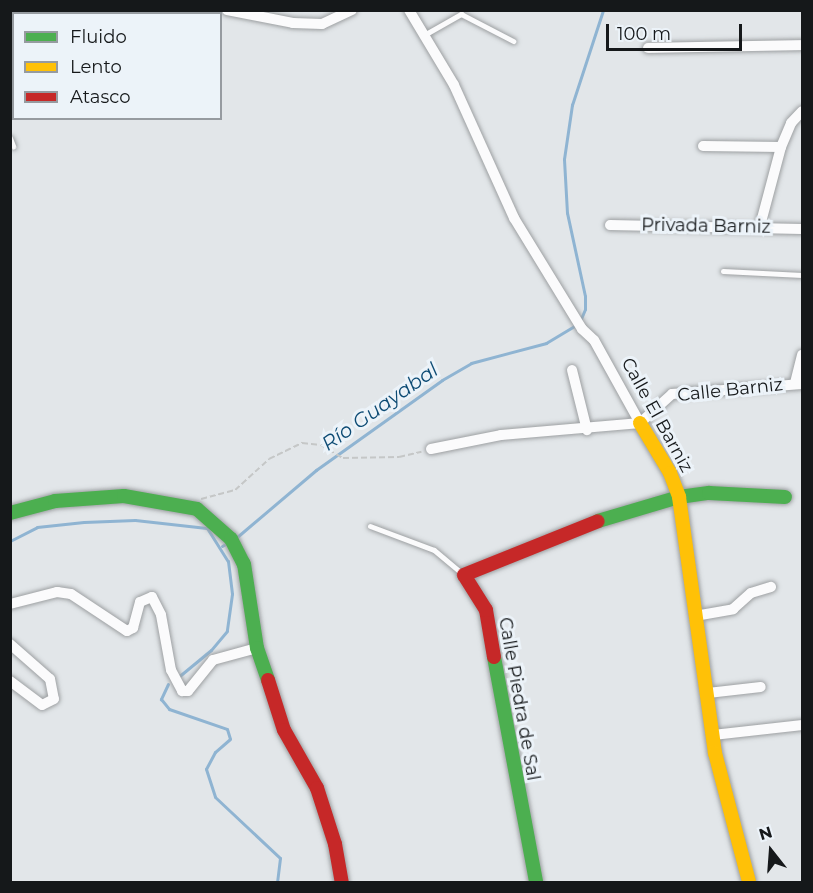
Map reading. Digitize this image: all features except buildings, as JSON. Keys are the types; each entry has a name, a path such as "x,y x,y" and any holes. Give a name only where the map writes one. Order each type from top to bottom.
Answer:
{"street":[{"path":"227,10 292,23 322,24 352,10"},
{"name":"Calle El Barniz","path":"410,10 454,85 514,218 582,329 594,340 670,473 679,497 713,735 730,818 749,882"},
{"path":"648,48 802,45"},
{"path":"760,226 781,147 792,123 802,111"},
{"path":"703,146 781,147"},
{"name":"Privada Barniz","path":"610,225 760,226 802,229"},
{"name":"Calle Barniz","path":"640,423 672,394 799,384 802,355"},
{"path":"572,370 587,430"},
{"path":"431,449 501,435 587,430 640,423"},
{"path":"464,575 597,521 679,497 710,493 785,497"},
{"path":"10,513 55,501 123,496 197,509 232,540 244,564 257,648 284,730 316,788 335,844 342,882"},
{"name":"Calle Piedra de Sal","path":"464,575 488,621 512,768 536,882"},
{"path":"695,616 732,609 751,593 771,587"},
{"path":"10,604 57,592 71,594 127,631 134,628 140,602 152,597 161,615 171,670 182,691 188,691 213,660 257,648"},
{"path":"10,644 50,679 54,699 42,705 10,681"},
{"path":"708,693 761,687"},
{"path":"713,735 802,725"}],"lane":[{"path":"424,35 461,14 513,41"},
{"path":"10,138 13,146"},
{"path":"723,271 802,275"},
{"path":"370,526 434,550 464,575"}],"path":[{"path":"184,506 235,490 269,459 302,443 321,445 343,458 399,457 431,449"}],"waterway":[{"name":"Río Guayabal","path":"580,321 585,309 585,296 567,213 564,159 572,105 603,10"},
{"name":"Río Guayabal","path":"237,537 316,470 442,380 471,363 546,343 574,326"},
{"path":"10,541 37,527 84,522 135,520 207,528 228,561 232,594 227,631 211,650 177,678"},
{"name":"Río Guayabal","path":"222,546 229,542"},
{"path":"168,684 161,699 169,709 227,729 230,739 215,752 206,769 215,797 280,858 277,882"}],"traffic: fast":[{"path":"598,521 679,497 709,493 785,497"},
{"path":"10,513 55,501 124,496 197,509 231,539 244,564 257,648 268,680"},
{"path":"494,657 536,882"}],"traffic: slow":[{"path":"640,423 670,473 679,497 715,753 749,882"}],"traffic: jam":[{"path":"494,657 486,610 464,575 598,521"},
{"path":"268,680 284,730 317,788 335,844 342,882"}]}
